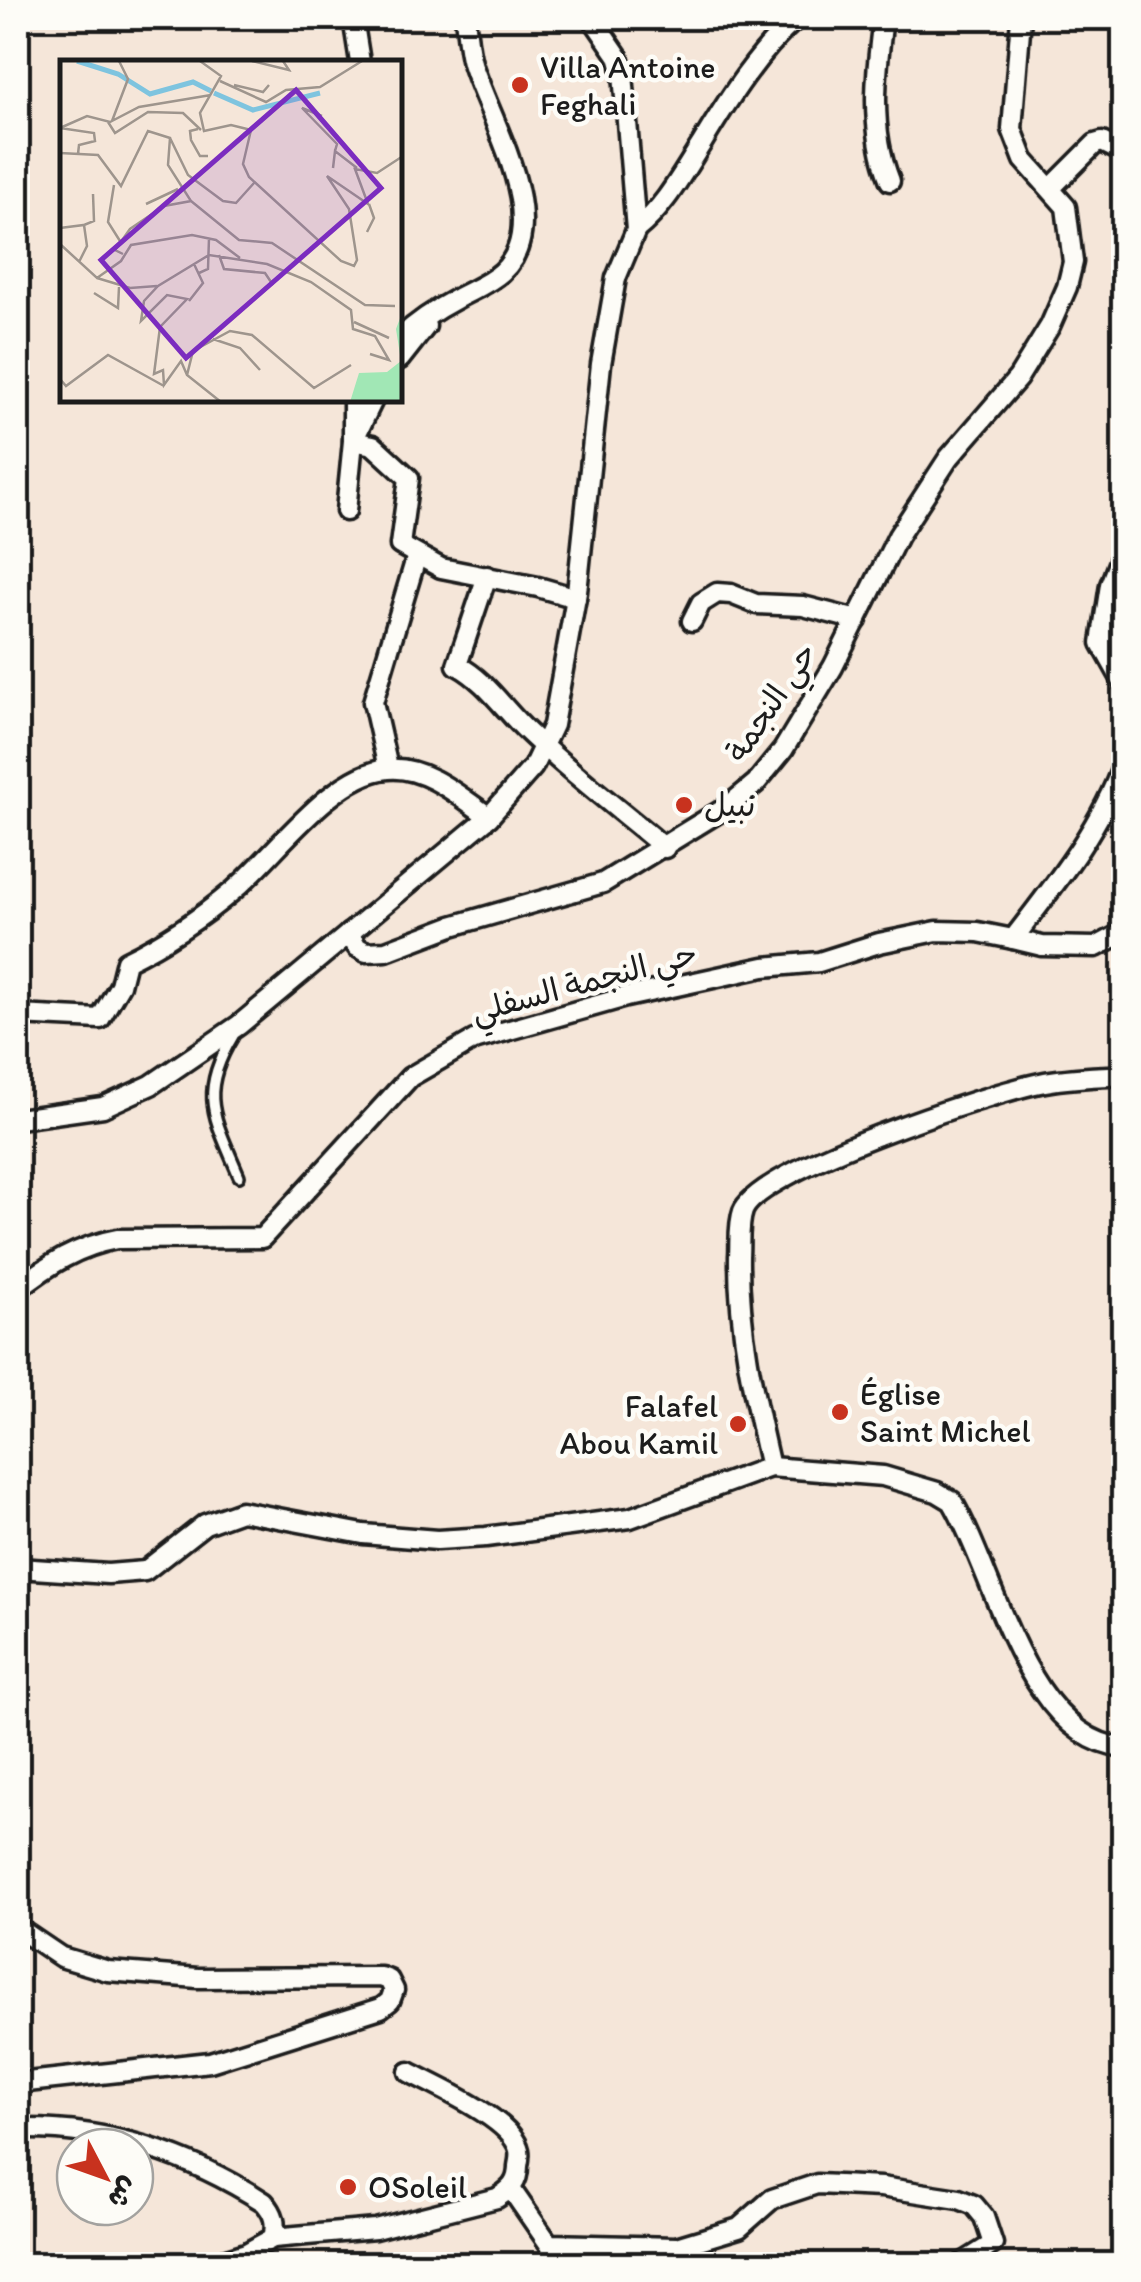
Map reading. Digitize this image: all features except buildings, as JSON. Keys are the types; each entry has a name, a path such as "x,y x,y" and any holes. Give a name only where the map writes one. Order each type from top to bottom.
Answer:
{"street":[{"path":"353,18 360,60"},
{"path":"402,336 503,272 513,260 520,239 521,196 471,60 465,18"},
{"path":"592,18 618,56 623,74 636,230"},
{"path":"18,1120 104,1107 128,1098 239,1024 490,818 521,784 554,725 576,598 601,364 616,278 636,230 668,197 751,68 797,18"},
{"path":"882,18 875,79 880,156 890,182"},
{"name":"حي النجمة","path":"349,933 357,947 366,952 386,950 452,926 603,883 704,824 756,783 782,750 857,620 898,536 969,433 994,410 1018,378 1050,326 1067,287 1073,262 1066,208 1024,160 1012,129 1021,18"},
{"path":"1051,188 1095,144 1102,142 1124,153"},
{"path":"402,356 436,314"},
{"path":"346,511 353,402"},
{"path":"353,441 372,402"},
{"path":"353,441 373,444 409,478 400,545 441,568 576,598"},
{"path":"1124,548 1110,585 1101,643 1124,684"},
{"path":"388,768 373,702 417,555"},
{"path":"487,576 457,665 481,678 506,713 665,848"},
{"path":"692,621 701,603 717,593 756,604 803,606 857,620"},
{"path":"1014,939 1090,833 1112,796 1124,762"},
{"path":"18,1014 100,1019 120,985 126,961 163,943 233,891 288,834 350,784 369,774 388,768 407,770 428,778 490,818"},
{"name":"حي النجمة السفلي","path":"18,1289 53,1262 97,1243 117,1239 262,1238 410,1076 474,1040 626,996 764,967 819,962 879,943 938,931 978,932 1042,946 1096,946 1124,932"},
{"path":"770,1467 751,1386 741,1309 740,1230 749,1202 772,1184 827,1156 1010,1090 1060,1079 1124,1075"},
{"path":"18,1568 108,1574 145,1571 205,1524 241,1511 363,1534 437,1540 630,1518 770,1467 883,1476 937,1492 952,1502 1032,1674 1051,1706 1086,1736 1124,1748"},
{"path":"18,1928 62,1957 108,1971 215,1978 381,1977 389,1980 394,1990 381,2008 210,2062 18,2083"},
{"path":"210,2264 246,2253 273,2238 375,2230 498,2198 511,2189 518,2176 519,2150 510,2132 410,2072"},
{"path":"18,2128 54,2128 116,2137 172,2155 264,2202 274,2218 273,2238"},
{"path":"511,2189 549,2244 676,2246 740,2228 772,2199 817,2184 880,2187 958,2199 974,2205 984,2217 992,2244 961,2264"}],"lane":[{"path":"239,1024 222,1053 211,1086 212,1106 239,1176"}],"waterway":[{"path":"1097,2264 1115,2250 1124,2235"}],"place":[{"name":"Villa Antoine Feghali","path":"520,85"},
{"name":"نبيل","path":"684,805"},
{"name":"Église Saint Michel","path":"840,1412"},
{"name":"Falafel Abou Kamil","path":"738,1424"},
{"name":"OSoleil","path":"348,2187"}]}
